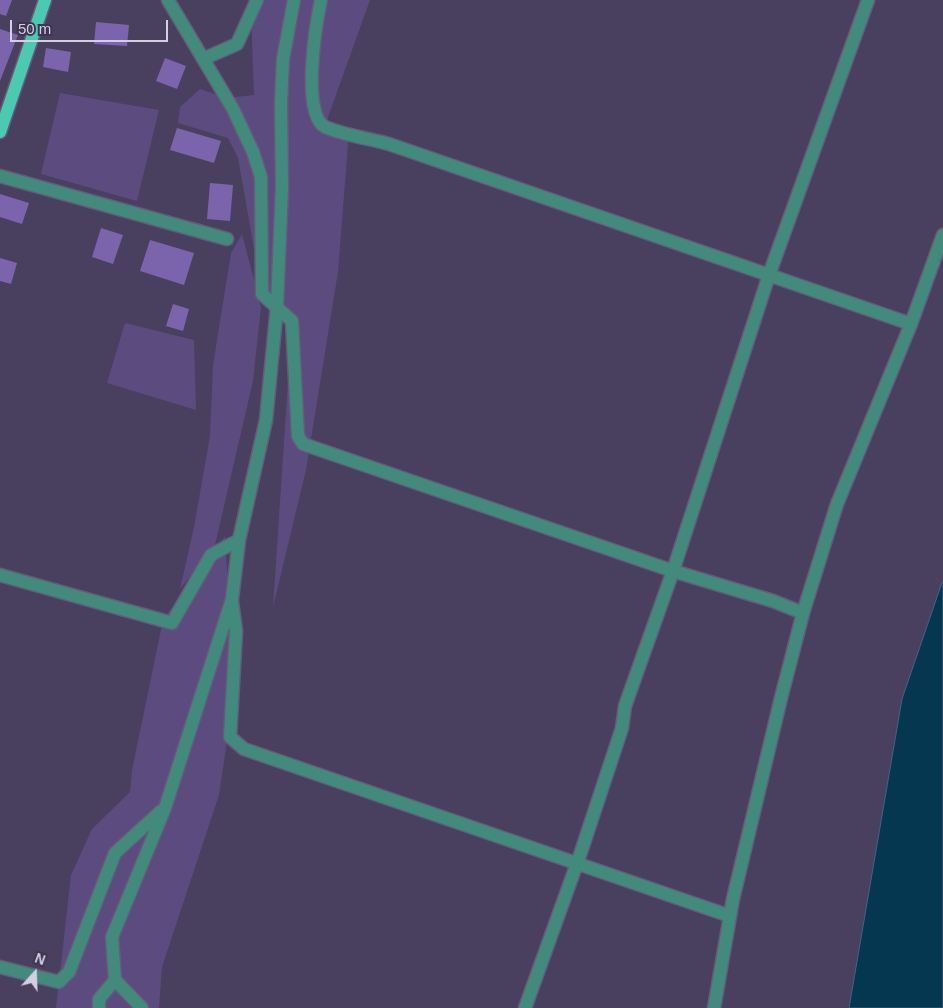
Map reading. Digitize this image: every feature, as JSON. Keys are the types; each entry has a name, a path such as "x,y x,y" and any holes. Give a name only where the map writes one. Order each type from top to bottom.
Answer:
{"main road":[{"path":"0,132 45,0"}],"street":[{"path":"168,0 233,109 253,152 261,177 262,294 292,321 298,436 304,444 673,571 803,613"},
{"path":"242,35 256,0"},
{"path":"203,59 237,44 262,0"},
{"path":"142,1008 115,980 112,936 164,808 232,599 239,540 266,420 277,306 282,187 281,94 283,59 294,0"},
{"path":"321,0 316,23 312,69 316,117 324,126 396,147 910,324"},
{"path":"525,1008 577,863 622,728 625,706 673,571 769,275 868,0"},
{"path":"0,176 227,238"},
{"path":"714,1008 730,916 803,613 837,504 910,324 943,235"},
{"path":"0,575 172,623 211,555 239,540"},
{"path":"232,599 236,631 230,737 244,749 730,916"},
{"path":"0,967 59,982 69,972 115,853 164,808"},
{"path":"99,1008 100,999 115,980"}],"shaded area":[{"path":"257,0 370,0 327,120 306,105 316,117 347,133 348,145 338,272 306,470 273,607 292,321 262,294 238,158 228,138 178,123 180,107 200,89 226,98 254,95 251,12"},
{"path":"60,93 159,110 137,201 41,174"},
{"path":"242,234 261,307 253,381 215,545 180,589 194,527 210,436 213,365 231,253"},
{"path":"125,323 194,340 196,410 107,383"},
{"path":"225,536 234,694 219,795 162,967 159,1008 56,1008 71,875 92,829 130,792 132,770 163,620"}],"water":[{"path":"943,580 943,1008 849,1008 902,699"}],"building":[{"path":"0,0 12,0 6,16 0,14"},
{"path":"96,22 129,25 127,46 94,44"},
{"path":"0,29 18,35 0,81"},
{"path":"46,48 71,52 68,72 43,67"},
{"path":"165,58 186,66 177,89 156,81"},
{"path":"177,128 221,141 214,163 170,150"},
{"path":"210,183 233,185 230,221 207,219"},
{"path":"0,194 29,203 22,224 0,217"},
{"path":"101,228 123,235 113,264 92,257"},
{"path":"150,240 194,253 184,285 140,271"},
{"path":"0,258 17,263 11,284 0,281"},
{"path":"173,304 189,309 183,331 166,326"}]}
